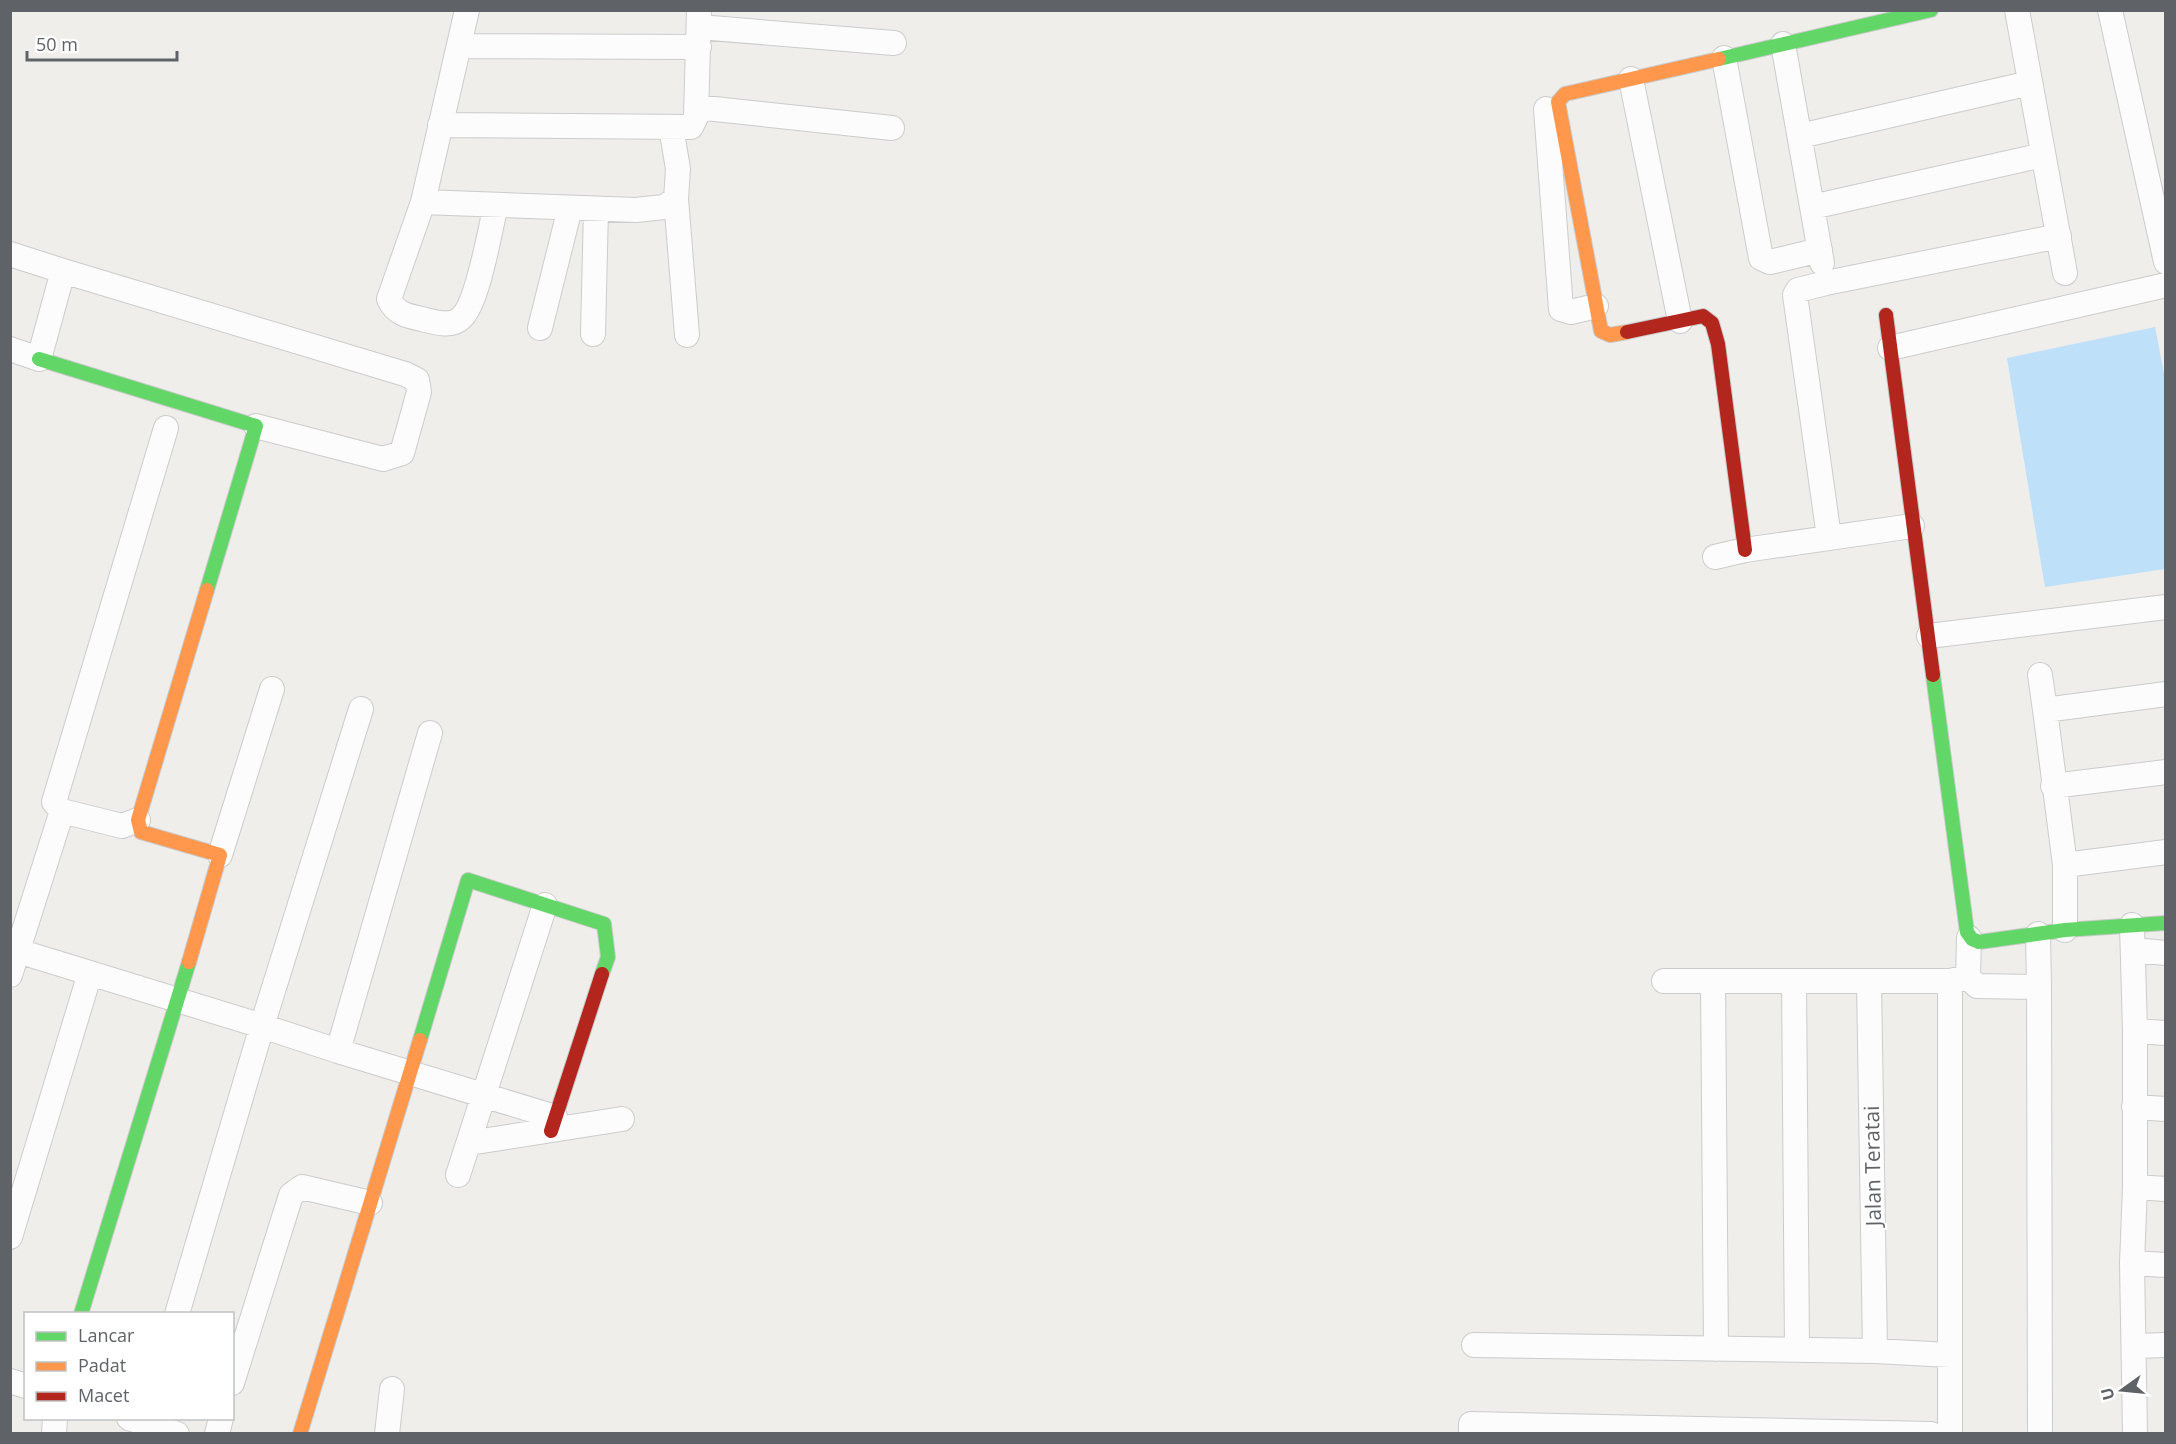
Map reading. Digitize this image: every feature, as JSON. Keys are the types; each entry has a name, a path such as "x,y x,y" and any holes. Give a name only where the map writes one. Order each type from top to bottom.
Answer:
{"street":[{"path":"467,10 423,202 389,299 393,309 409,317 447,324 461,320 471,304 496,205"},
{"path":"1596,306 1571,312 1561,309 1546,109 1558,102 1565,94 1931,10"},
{"path":"2017,10 2066,273"},
{"path":"2110,10 2166,262"},
{"path":"459,46 699,28 894,44"},
{"path":"440,125 691,127 696,117 699,28"},
{"path":"1783,44 1826,283"},
{"path":"1724,58 1761,258 1770,262 1820,250"},
{"path":"1631,79 1680,321"},
{"path":"1800,136 2030,83"},
{"path":"1558,102 1601,331 1610,335 1703,316 1712,323 1718,344 1745,550"},
{"path":"696,107 892,128"},
{"path":"670,127 678,169 676,199 687,335"},
{"path":"1812,207 2043,154"},
{"path":"423,202 636,210 664,207 676,199"},
{"path":"540,328 570,208"},
{"path":"593,334 596,209"},
{"path":"1829,537 1795,295 1798,290 2059,236"},
{"path":"10,254 405,374 417,380 418,392 402,453 383,459 256,426 10,349"},
{"path":"39,358 63,271"},
{"path":"1890,348 2166,285"},
{"path":"1886,315 1912,526 1969,938 1959,979 1950,1434"},
{"path":"220,855 141,832 138,820 256,426"},
{"path":"138,820 122,826 62,811 54,802 166,428"},
{"path":"1715,557 1745,550 1912,526"},
{"path":"1929,636 2166,607"},
{"path":"2040,675 2065,865 2065,930"},
{"path":"82,1312 272,689"},
{"path":"2045,710 2166,694"},
{"path":"178,1312 262,1026 361,709"},
{"path":"338,1051 430,733"},
{"path":"2054,786 2166,772"},
{"path":"10,975 62,811"},
{"path":"2065,865 2166,852"},
{"path":"300,1434 468,880 604,924 608,957 553,1124"},
{"path":"458,1174 545,905"},
{"path":"1969,938 1974,942 1979,942 2065,930 2166,923"},
{"path":"2132,925 2135,1031 2132,1263 2135,1434"},
{"path":"2038,934 2040,1434"},
{"path":"2134,950 2166,953"},
{"path":"18,951 484,1095 553,1124"},
{"path":"10,1237 90,973"},
{"path":"1664,981 1959,979 1977,986 2039,987"},
{"path":"1713,981 1716,1349"},
{"path":"1794,981 1797,1350"},
{"name":"Jalan Teratai","path":"1869,981 1875,1351"},
{"path":"2135,1031 2166,1033"},
{"path":"2134,1107 2166,1109"},
{"path":"468,1143 553,1124 622,1119"},
{"path":"234,1377 291,1195 302,1186 370,1203"},
{"path":"2134,1187 2166,1189"},
{"path":"2132,1263 2166,1265"},
{"path":"2134,1346 2166,1345"},
{"path":"1474,1346 1950,1354"},
{"path":"387,1434 392,1389"},
{"path":"141,1423 177,1434"},
{"path":"1471,1434 1471,1424 1716,1432 1931,1434"}],"water":[{"path":"2155,327 2166,384 2165,569 2045,587 2007,358"}],"traffic: fast":[{"path":"1719,59 1931,10"},
{"path":"39,359 256,426 207,590"},
{"path":"1933,675 1967,932 1972,939 1979,942 2065,930 2166,923"},
{"path":"420,1040 468,880 604,924 608,957 602,974"},
{"path":"82,1312 189,962"}],"traffic: slow":[{"path":"1627,332 1610,335 1601,331 1558,102 1565,94 1719,59"},
{"path":"189,962 220,855 141,832 138,820 207,590"},
{"path":"300,1434 420,1040"}],"traffic: jam":[{"path":"1886,315 1933,675"},
{"path":"1627,332 1703,316 1712,323 1718,344 1745,550"},
{"path":"551,1131 602,974"}]}
